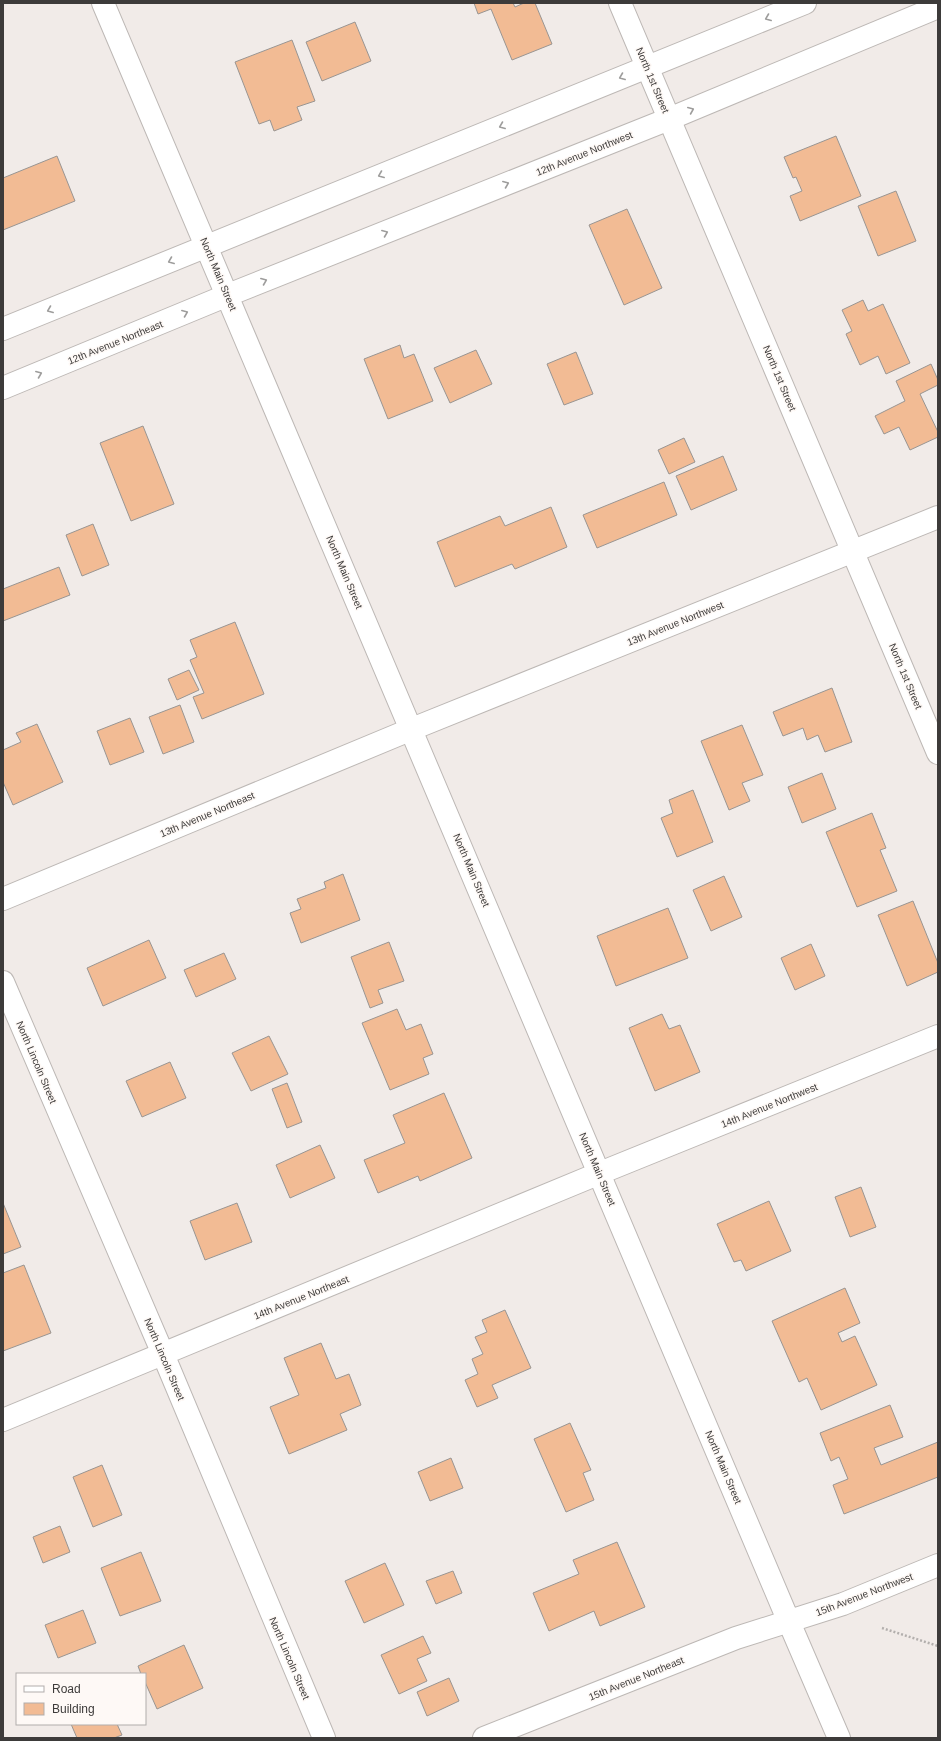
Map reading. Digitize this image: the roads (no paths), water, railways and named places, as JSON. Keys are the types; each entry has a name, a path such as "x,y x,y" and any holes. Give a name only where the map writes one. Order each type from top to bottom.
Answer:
{"street":[{"name":"North Main Street","path":"104,3 839,1738"},
{"name":"North 1st Street","path":"620,3 854,551 938,753"},
{"path":"3,329 805,3"},
{"name":"12th Avenue Northwest","path":"228,296 669,119 938,7"},
{"name":"12th Avenue Northeast","path":"3,388 228,296"},
{"name":"13th Avenue Northwest","path":"412,728 938,517"},
{"name":"13th Avenue Northeast","path":"3,899 412,728"},
{"name":"North Lincoln Street","path":"3,982 163,1354 324,1738"},
{"name":"14th Avenue Northwest","path":"600,1174 938,1036"},
{"name":"14th Avenue Northeast","path":"3,1420 600,1174"},
{"name":"15th Avenue Northwest","path":"789,1622 842,1604 938,1565"},
{"name":"15th Avenue Northeast","path":"484,1738 736,1638 789,1622"}]}
